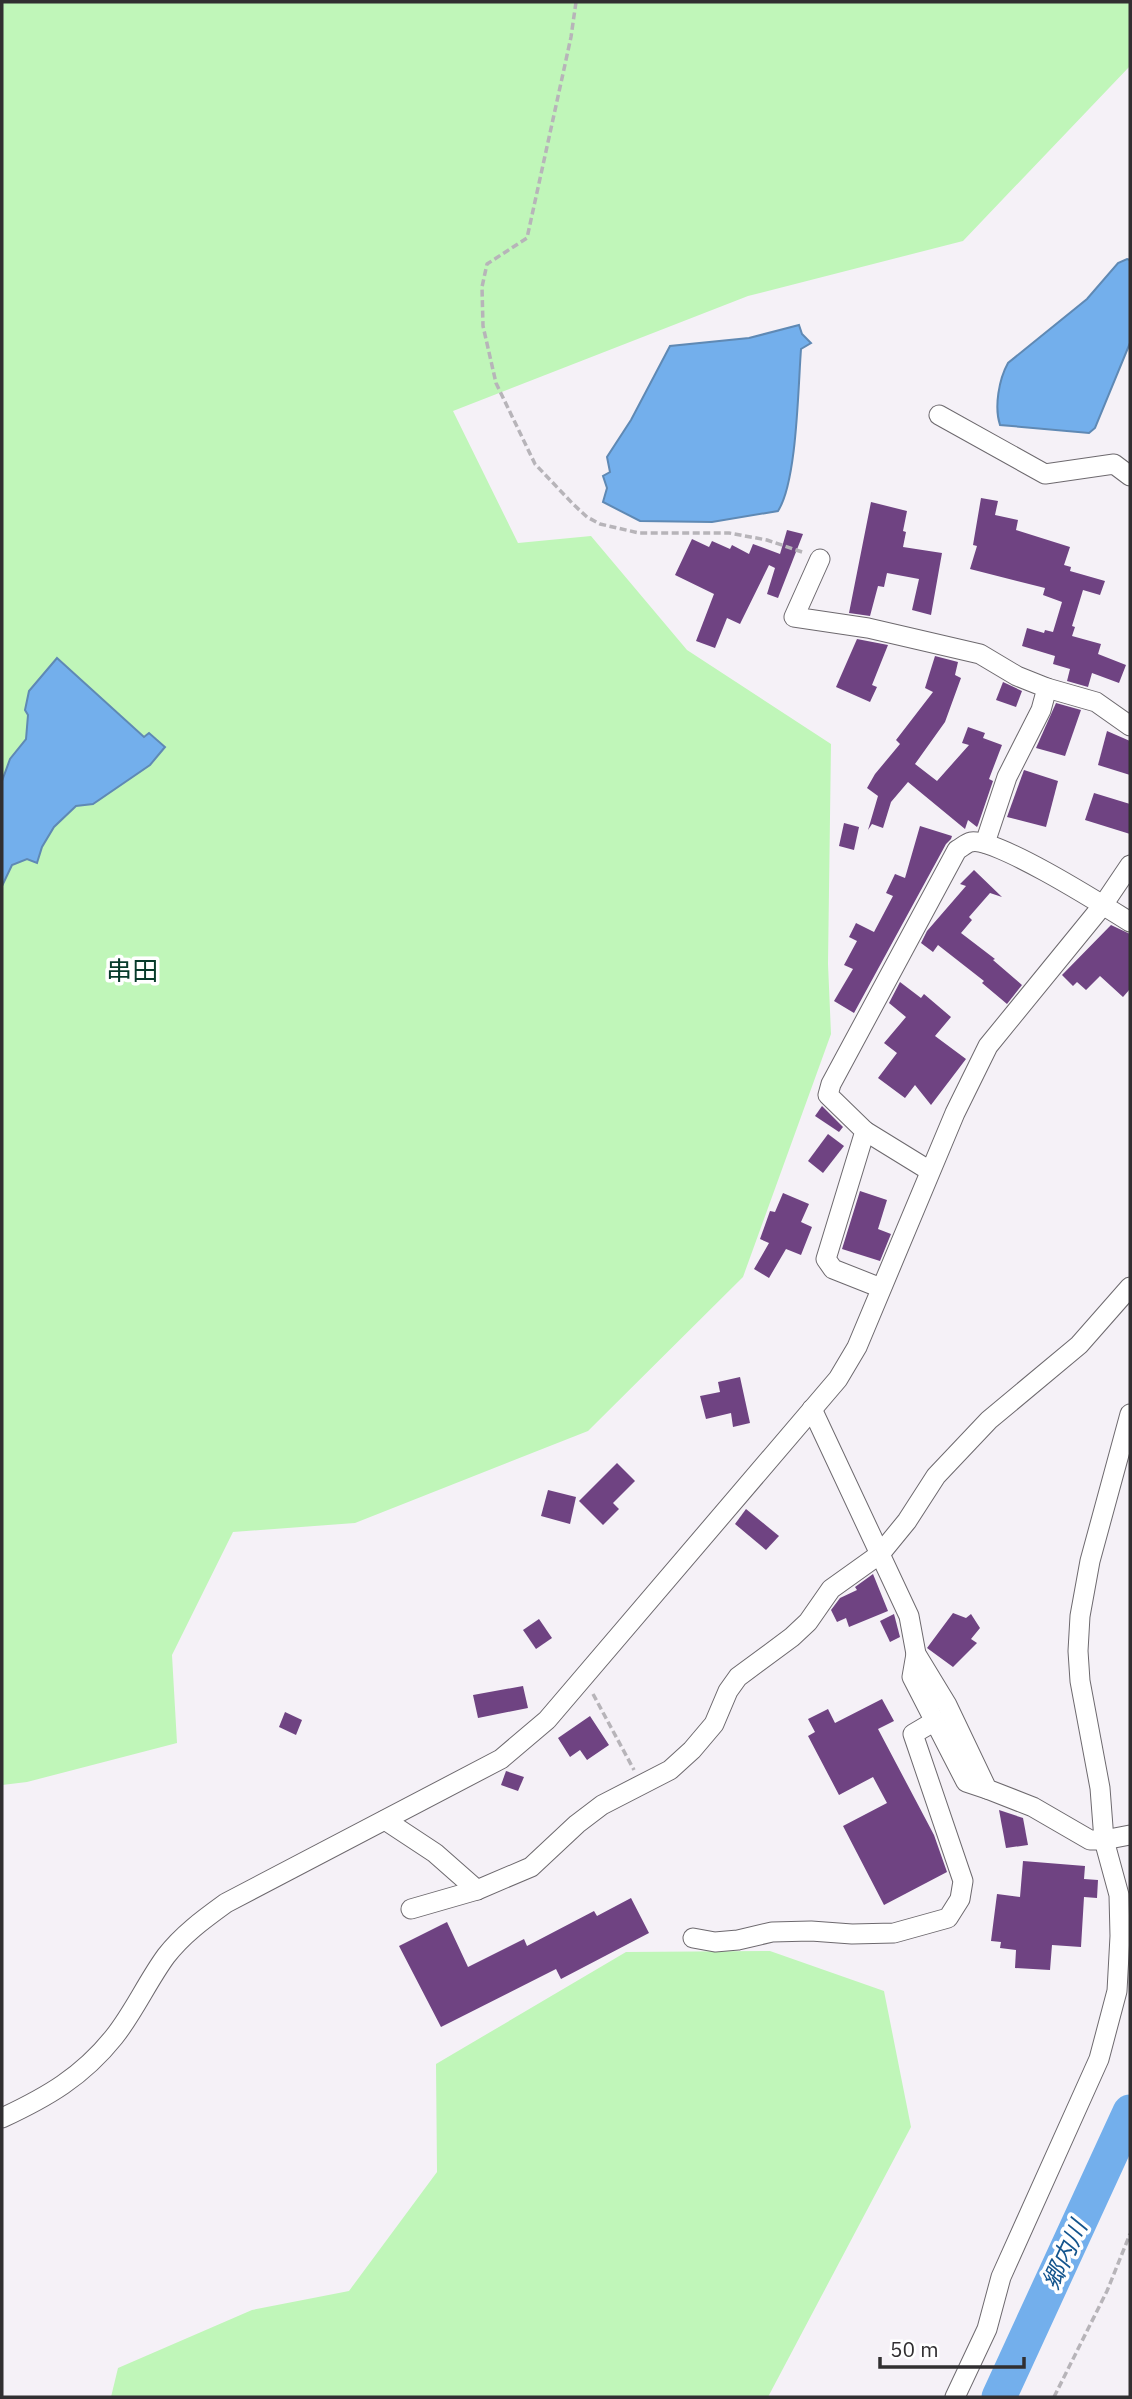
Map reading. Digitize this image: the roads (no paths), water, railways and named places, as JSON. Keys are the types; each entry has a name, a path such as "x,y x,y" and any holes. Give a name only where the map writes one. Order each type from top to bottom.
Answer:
{"street":[{"path":"939,415 1045,474 1114,464 1130,476"},
{"path":"820,559 793,617 868,628 980,654 1017,676 1096,702 1130,726"},
{"path":"985,843 1007,777 1041,710 1047,688"},
{"path":"930,1171 865,1131 828,1095 831,1084 957,850 971,842 985,843 1062,879 1130,922"},
{"path":"2,2118 65,2086 89,2064 114,2036 166,1956 189,1931 226,1903 501,1759 527,1740 547,1720 838,1379 857,1347 930,1171 971,1077 988,1046 1103,905 1130,865"},
{"path":"865,1131 826,1259 833,1269 881,1288"},
{"path":"411,1909 477,1890 531,1867 577,1824 602,1805 670,1770 714,1724 728,1691 738,1677 792,1637 808,1622 831,1589 880,1553 908,1521 936,1476 989,1420 1079,1345 1130,1287"},
{"path":"812,1409 909,1616 916,1654 912,1677 966,1782 1034,1807 1090,1840 1116,1838"},
{"path":"955,2397 987,2329 1001,2277 1055,2160 1102,2048 1117,1991 1120,1936 1116,1838 1100,1788 1080,1681 1078,1651 1090,1561 1130,1414"},
{"path":"916,1654 947,1705 987,1790"},
{"path":"693,1938 715,1942 772,1932 894,1933 948,1917 960,1899 963,1881 913,1734 935,1721"},
{"path":"385,1819 435,1853 477,1890"}],"water":[{"path":"1130,260 1130,343 1095,428 1089,433 1000,425 998,393 1008,363 1087,299 1118,263"},
{"path":"799,325 802,334 811,343 801,349 793,457 778,511 712,522 640,521 603,502 607,488 603,476 610,472 607,457 631,420 670,346 749,338"},
{"path":"57,658 144,737 149,733 165,747 150,765 93,804 76,806 54,827 42,847 37,863 27,859 12,865 2,886 2,781 10,759 26,739 28,715 25,710 29,691"}],"waterway":[{"name":"郷内川","path":"999,2397 1130,2112"}],"district":[{"name":"串田","path":"132,971"}]}
